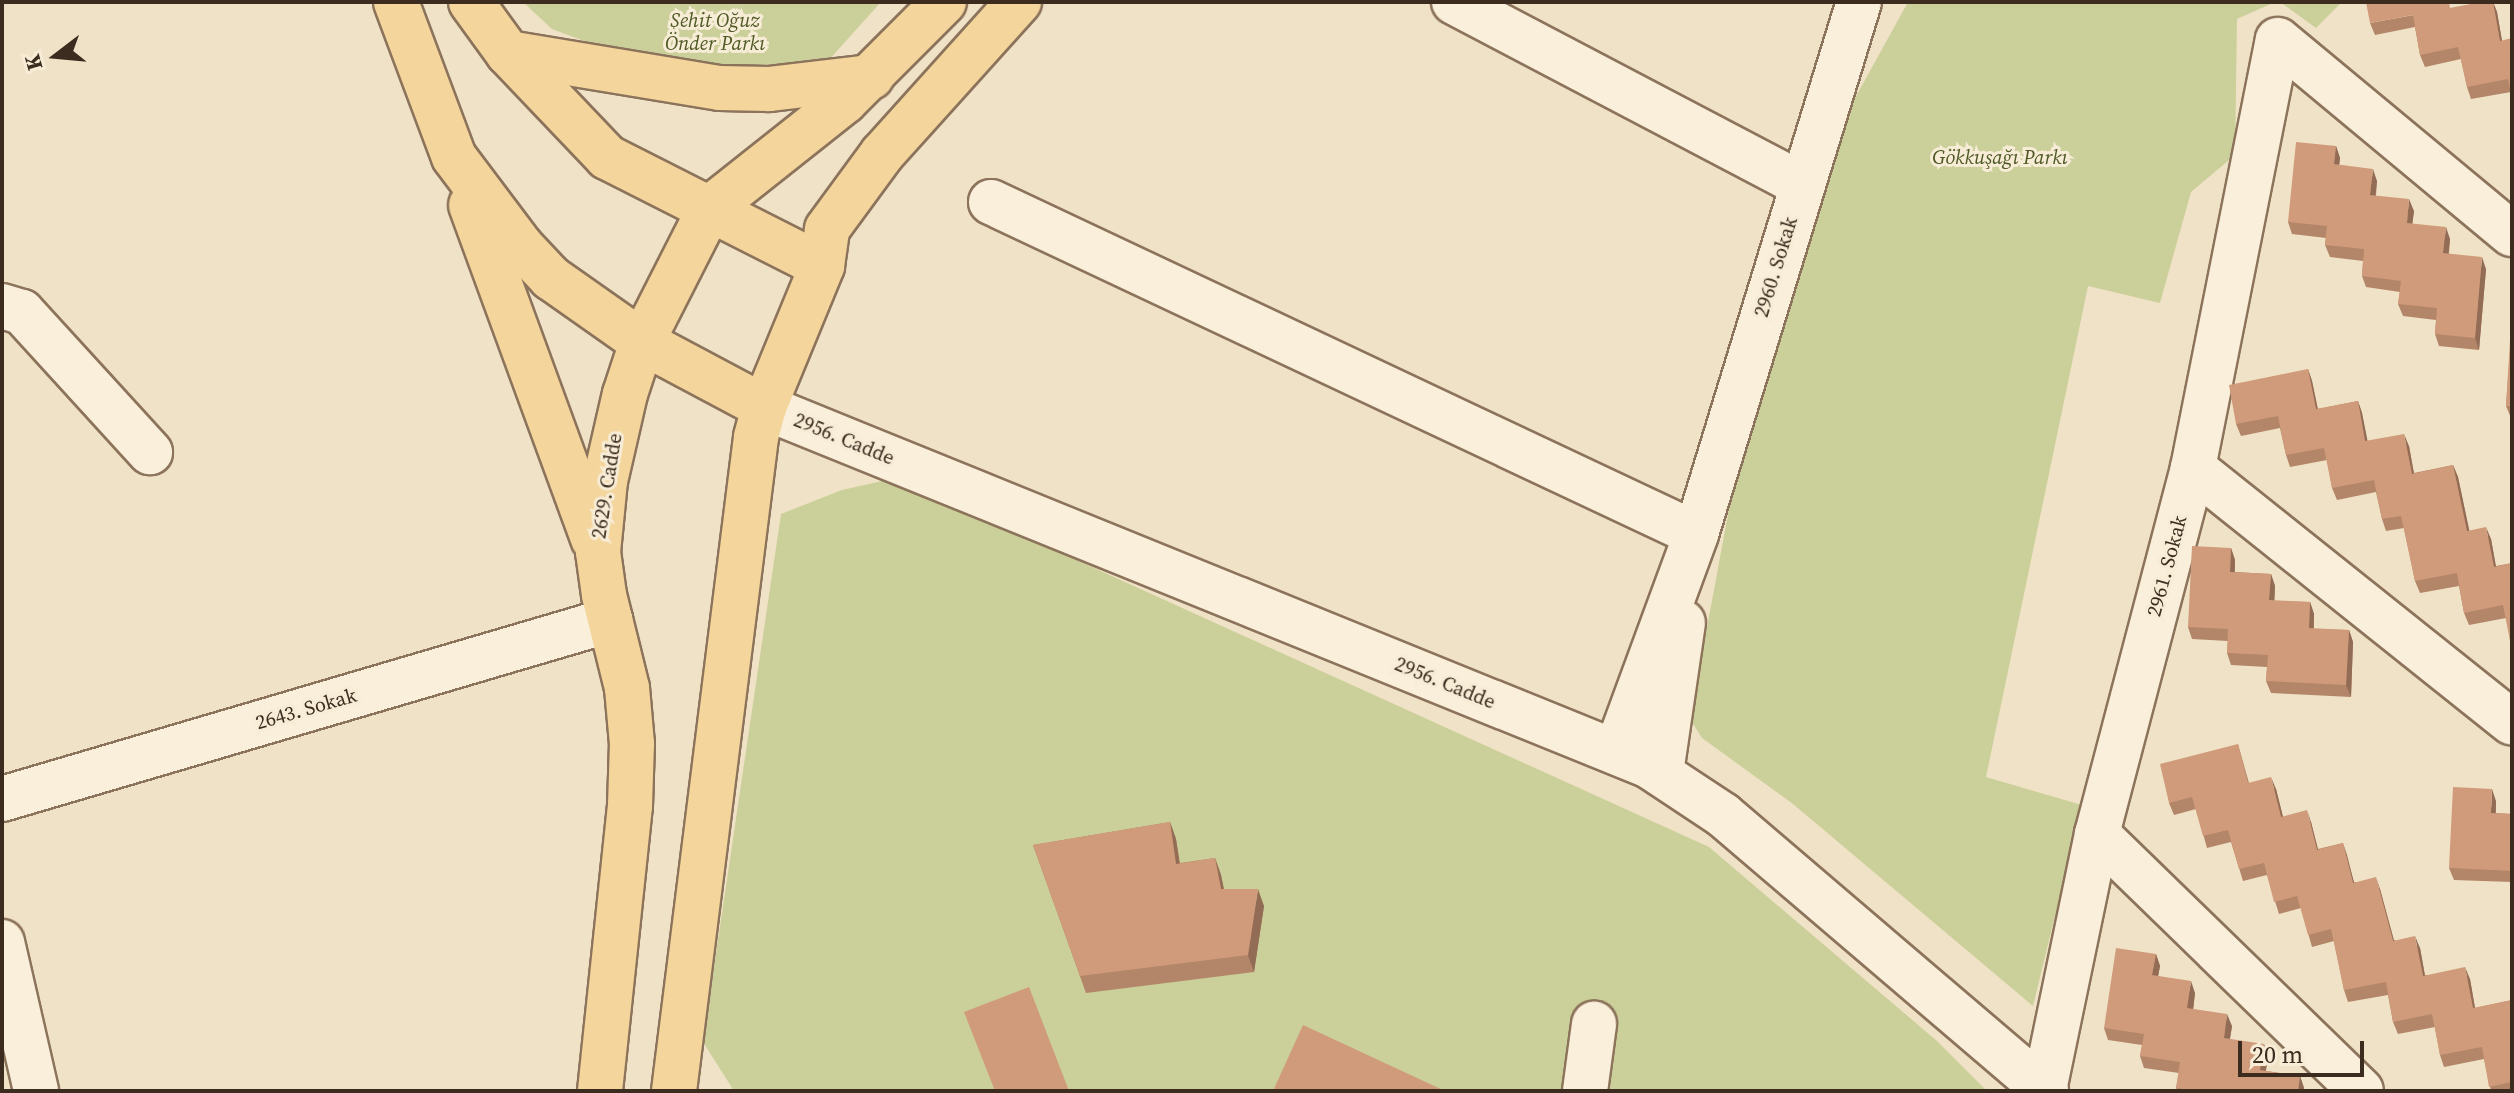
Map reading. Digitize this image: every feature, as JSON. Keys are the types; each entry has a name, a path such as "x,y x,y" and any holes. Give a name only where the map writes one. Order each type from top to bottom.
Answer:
{"main road":[{"path":"396,2 598,552"},
{"path":"471,2 508,53 607,157 822,266"},
{"name":"2629. Cadde","path":"600,1091 631,773 627,688 610,620 598,552 600,515 613,437 642,342 710,208 871,77 944,2"},
{"path":"674,1091 756,437 764,407 822,266 827,229 861,181 1019,2"},
{"path":"508,53 720,88 769,89 871,77"},
{"path":"454,157 494,214 551,278 642,342 764,407"}],"street":[{"path":"1454,2 1801,184"},
{"name":"2960. Sokak","path":"1616,752 1696,534 1859,2"},
{"name":"2961. Sokak","path":"2045,1090 2097,834 2193,468 2278,40 2512,234"},
{"path":"991,202 1696,534"},
{"path":"2,306 22,312 150,452"},
{"name":"2956. Cadde","path":"764,407 1616,752 1661,773 1723,815 2045,1090"},
{"path":"2193,468 2512,723"},
{"name":"2960. Sokak","path":"1661,773 1696,534"},
{"name":"2643. Sokak","path":"2,799 610,620"},
{"path":"2097,834 2361,1091"},
{"path":"2,942 36,1091"},
{"path":"1585,1091 1594,1024"}],"green space":[{"name":"Şehit Oğuz Önder Parkı","path":"523,2 881,2 827,62 743,66 645,57 603,48 552,29"},
{"name":"Gökkuşağı Parkı","path":"1908,2 2275,2 2237,19 2235,155 2191,192 2160,303 2088,286 1986,777 2082,805 2033,1006 1793,804 1702,738 1690,719 1742,439 1822,158"},
{"path":"2280,2 2342,2 2316,28"},
{"path":"896,478 1709,847 1937,1041 1987,1091 734,1091 703,1042 781,514 842,490"}],"building":[{"path":"2366,2 2449,2 2450,8 2493,2 2500,41 2512,38 2512,97 2508,79 2467,87 2458,47 2420,55 2413,15 2370,23"},
{"path":"2296,142 2336,146 2334,164 2373,169 2370,195 2409,199 2407,223 2446,227 2443,253 2482,257 2475,338 2435,334 2437,308 2398,304 2401,281 2362,276 2364,249 2325,245 2327,226 2288,222"},
{"path":"2511,324 2512,406 2506,406"},
{"path":"2308,369 2316,409 2358,401 2365,441 2404,434 2412,474 2453,465 2467,531 2486,527 2494,567 2512,563 2511,646 2503,605 2464,613 2457,573 2415,581 2401,516 2382,519 2374,480 2332,488 2324,448 2286,455 2278,416 2236,424 2229,385"},
{"path":"2192,546 2231,548 2230,572 2271,574 2269,600 2310,602 2309,628 2349,630 2346,685 2266,681 2268,655 2227,653 2228,629 2188,627"},
{"path":"2238,744 2248,783 2271,777 2281,817 2307,810 2317,850 2343,843 2353,883 2376,877 2393,941 2415,936 2423,976 2465,967 2473,1008 2512,1000 2512,1082 2489,1087 2482,1047 2440,1055 2432,1014 2393,1022 2386,982 2344,990 2331,929 2308,935 2297,896 2274,902 2264,863 2239,869 2228,830 2203,836 2192,797 2169,803 2160,764"},
{"path":"2453,787 2492,789 2491,813 2512,814 2512,871 2449,868"},
{"path":"1170,822 1176,864 1215,858 1221,889 1258,889 1248,955 1080,976 1033,845"},
{"path":"2116,948 2156,954 2152,975 2191,981 2187,1008 2227,1014 2224,1038 2264,1044 2260,1070 2300,1076 2298,1091 2196,1091 2176,1088 2180,1062 2140,1056 2144,1034 2104,1028"},
{"path":"1029,987 1069,1091 995,1091 964,1012"},
{"path":"1303,1025 1445,1091 1273,1091"}]}
